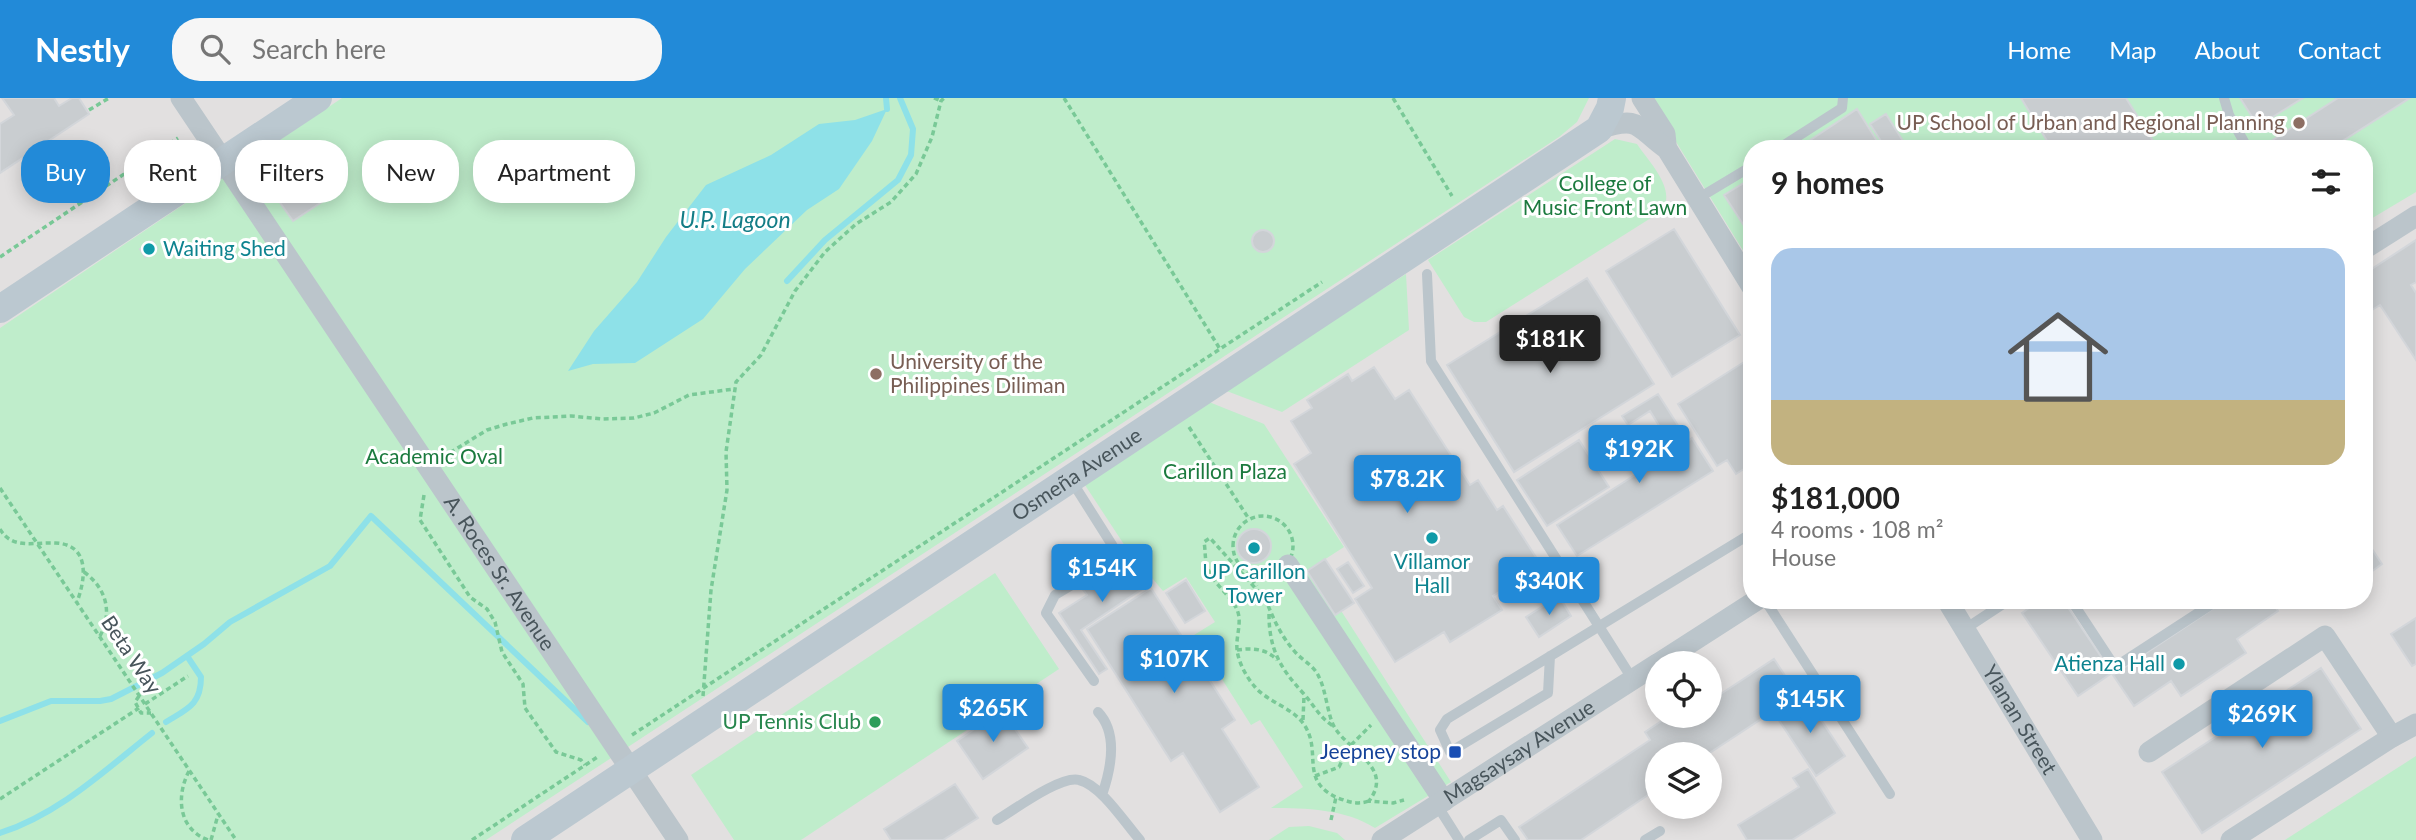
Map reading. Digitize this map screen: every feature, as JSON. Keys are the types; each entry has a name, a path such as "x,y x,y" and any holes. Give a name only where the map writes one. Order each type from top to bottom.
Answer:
{"street":[{"name":"A. Roces Sr. Avenue","path":"181,98 678,840"},
{"path":"0,309 318,98"},
{"path":"1599,129 1612,98"},
{"path":"1642,98 1665,134 1667,149 1743,273"},
{"path":"1599,129 1615,124 1634,124 1647,131 1667,149"},
{"name":"Osmeña Avenue","path":"525,840 1599,129"},
{"path":"2373,243 2416,216"},
{"path":"1288,565 1388,715 1439,799"},
{"name":"Magsaysay Avenue","path":"1678,651 1743,609"},
{"name":"Ylanan Street","path":"1953,609 2092,840"},
{"path":"2149,752 2325,636 2392,737"},
{"name":"Magsaysay Avenue","path":"1382,840 1439,799 1645,672"},
{"path":"2231,840 2416,724"}],"lane":[{"path":"1792,140 1842,108 1843,98"},
{"path":"2224,98 2229,115 2243,140"},
{"path":"1697,199 1743,171"},
{"path":"1427,274 1431,361 1633,680"},
{"path":"1071,480 1114,548 1115,554 1112,561 1055,595 1046,613 1094,681"},
{"path":"1550,656 1548,693 1450,752 1440,730 1447,719 1599,626 1743,538"},
{"path":"1771,609 1890,794"},
{"path":"1965,629 1995,609"},
{"path":"2077,609 2115,667 2204,609"},
{"path":"1098,712 1107,724 1111,748 1109,775 1102,795"},
{"path":"997,820 1060,782 1077,779 1091,785 1102,795 1140,840"},
{"path":"1439,799 1459,840"},
{"path":"1469,840 1501,820 1515,840"},
{"path":"1645,840 1660,831"}],"path":[{"path":"89,110 109,98"},
{"path":"701,724 711,590 727,490 726,452 734,389 740,377 761,355 796,291 825,252 856,224 891,202 916,174 932,137 943,100 934,98"},
{"path":"1064,98 1220,349"},
{"path":"1393,98 1452,196 1443,202"},
{"path":"0,257 178,138"},
{"path":"472,840 1331,275"},
{"path":"437,461 486,430 507,424 533,418 571,416 634,418 654,413 689,395 734,389"},
{"path":"1177,409 1249,519"},
{"path":"0,497 1,490"},
{"name":"Beta Way","path":"1,490 236,840"},
{"path":"425,490 420,520 470,597 487,609 495,622 502,652 523,684 525,708 556,752 581,760 585,766"},
{"path":"1247,572 1265,577 1288,565 1294,543 1286,526 1268,516 1249,519 1236,532 1233,540 1235,558 1266,600 1271,643 1292,682 1305,694 1323,719 1371,763 1376,792 1369,801"},
{"path":"0,529 9,539 29,545 58,543 68,546 78,554 84,572 77,602"},
{"path":"1266,600 1210,538 1204,542 1209,573 1234,605 1239,616 1237,650 1240,662 1253,686 1303,722"},
{"path":"84,572 99,585 105,596 107,619 100,636"},
{"path":"1269,611 1281,634 1318,674 1333,726"},
{"path":"1237,650 1251,649 1271,653 1280,663"},
{"path":"145,704 188,676"},
{"path":"138,694 135,702 141,713 151,713"},
{"path":"1305,694 1303,722 1310,738 1314,777 1320,786 1336,797 1360,804 1369,801 1393,803 1439,799"},
{"path":"0,799 139,708"},
{"path":"1314,777 1339,767 1350,745 1368,727 1388,715"},
{"path":"189,771 182,790 181,810 190,827 210,840 218,814"},
{"path":"1331,820 1336,797"}],"shaded area":[{"name":"University of the Philippines Diliman","path":"0,98 2416,98 2416,840 0,840"}],"green space":[{"name":"Academic Oval","path":"342,98 1589,98 1577,122 1559,137 486,840 0,840 0,328 186,203 221,203 221,179 235,170 235,203 348,203 348,140 280,140"},
{"path":"1649,98 2416,98 2416,192 2373,218 2373,140 1743,140 1743,250"},
{"name":"College of Music Front Lawn","path":"1615,139 1637,144 1660,176 1666,194 1662,211 1486,322 1474,322 1464,317 1428,260"},
{"path":"1406,274 1409,330 1282,412 1224,390"},
{"name":"Carillon Plaza","path":"1209,402 1264,424 1344,547 1313,567 1451,782 1375,828 1338,813 1271,808 1303,787 1260,720 1251,725 1194,635 1215,622 1186,577 1163,591 1125,546 1083,482"},
{"name":"UP Tennis Club","path":"995,573 1059,669 801,840 734,840 691,775"},
{"path":"2416,756 2416,840 2285,840"},
{"path":"1309,826 1337,833 1345,840 1269,840 1289,827"}],"water":[{"name":"U.P. Lagoon","path":"887,109 872,141 839,189 807,210 745,269 703,319 635,363 593,364 568,371 594,331 637,282 666,237 706,185 771,155 819,124 855,120"}],"building":[{"path":"2,98 54,98 59,106 72,98 79,98 89,114 50,140 21,140 21,159 0,173 0,124 14,115"},
{"path":"2021,98 2126,98 2152,140 2047,140"},
{"path":"2240,98 2303,98 2258,126"},
{"path":"2338,98 2410,98 2344,140 2273,140"},
{"path":"1857,109 1876,140 1810,140"},
{"path":"1886,114 1902,140 1880,140 1870,124"},
{"path":"1743,183 1743,224 1724,195"},
{"path":"280,203 320,203 293,221"},
{"path":"1674,229 1740,335 1672,377 1606,271"},
{"path":"1259,230 1267,230 1274,237 1274,245 1267,252 1259,252 1252,245 1252,237"},
{"path":"2416,240 2416,282 2411,285 2416,293 2416,360 2380,305 2373,309 2373,268"},
{"name":"Waiting Shed","path":"152,241 157,248 145,257 140,249"},
{"path":"1587,278 1654,384 1514,472 1447,365"},
{"path":"1743,363 1743,470 1736,474 1727,460 1717,466 1678,404"},
{"name":"Villamor Hall","path":"1374,367 1395,399 1409,390 1470,485 1478,480 1497,510 1503,506 1541,565 1493,596 1502,610 1450,642 1444,632 1395,662 1355,599 1372,588 1294,464 1311,453 1291,421 1312,408 1307,400 1348,374 1352,381"},
{"path":"1658,394 1688,441 1692,438 1713,471 1577,556 1557,525 1674,450 1650,411 1628,425 1622,416"},
{"path":"1579,440 1609,487 1547,526 1517,480"},
{"name":"UP Carillon Tower","path":"1254,529 1266,534 1271,546 1266,558 1254,563 1242,558 1237,546 1242,534"},
{"path":"2373,550 2382,564 2373,570"},
{"path":"1325,559 1354,603 1335,615 1307,571"},
{"path":"1136,561 1151,583 1081,630 1107,669 1099,674 1059,613 1087,595 1081,587 1105,571 1110,579"},
{"path":"1348,562 1364,586 1353,593 1337,569"},
{"path":"1186,580 1205,611 1185,623 1166,593"},
{"path":"1151,588 1235,720 1222,729 1259,787 1220,812 1183,753 1171,761 1087,629"},
{"path":"1559,596 1571,616 1539,637 1526,617"},
{"path":"2028,609 2069,609 2112,673 2078,696 2022,613"},
{"name":"Atienza Hall","path":"2212,609 2278,611 2237,639 2246,653 2181,696 2171,681 2134,706 2113,675"},
{"path":"2416,618 2416,664 2412,666 2391,634"},
{"path":"1774,659 1798,695 1722,745 1722,742 1647,742 1650,740 1645,732 1651,728 1722,728 1722,693"},
{"path":"2321,668 2361,729 2202,833 2162,772"},
{"path":"1804,694 1845,756 1816,776 1774,713"},
{"path":"1002,710 1028,748 983,779 957,741"},
{"path":"1645,743 1645,797 1581,840 1528,840 1519,827"},
{"path":"1808,769 1835,813 1792,840 1747,840 1738,825 1799,787 1793,778"},
{"path":"955,784 978,818 943,840 891,840 884,829"}],"waterway":[{"path":"886,98 887,109"},
{"path":"787,281 825,240 898,180 911,155 913,129 900,98"},
{"path":"0,721 51,701 111,699 162,673 230,622 330,566 371,516 588,722"},
{"path":"166,722 191,705 198,694 201,677 187,656"},
{"path":"0,833 22,825 61,803 152,733"}],"place":[{"name":"UP School of Urban and Regional Planning","path":"2299,123"},
{"name":"Waiting Shed","path":"149,249"},
{"name":"University of the Philippines Diliman","path":"876,374"},
{"name":"Villamor Hall","path":"1432,538"},
{"name":"UP Carillon Tower","path":"1254,548"},
{"name":"Atienza Hall","path":"2179,664"},
{"name":"UP Tennis Club","path":"875,722"},
{"name":"Jeepney stop","path":"1455,752"}]}
